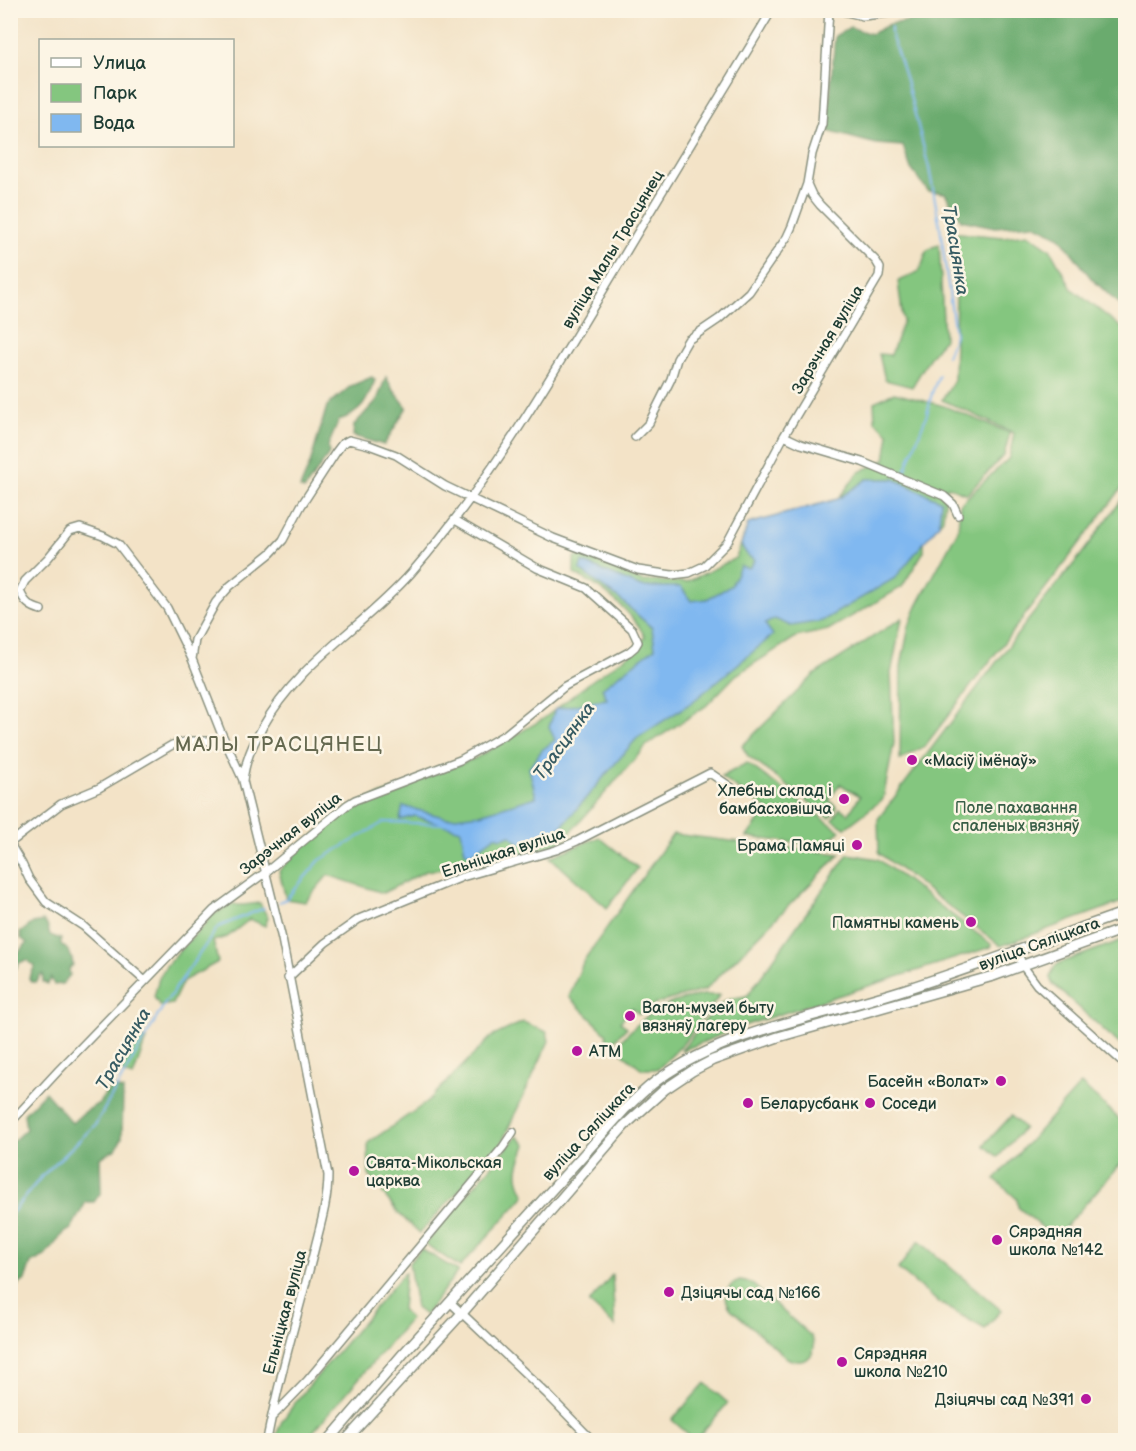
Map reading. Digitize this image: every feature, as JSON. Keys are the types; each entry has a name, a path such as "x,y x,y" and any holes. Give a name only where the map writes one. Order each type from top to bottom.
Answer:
{"main road":[{"name":"вуліца Сяліцкага","path":"329,1440 403,1354 625,1110 648,1087 673,1070 708,1051 742,1038 1017,952 1125,912"},
{"name":"вуліца Сяліцкага","path":"346,1440 463,1312 624,1126 665,1089 692,1071 713,1060 778,1037 1023,966 1125,928"}],"street":[{"name":"вуліца Малы Трасцянец","path":"266,872 243,781 248,755 274,706 298,676 393,592 440,540 471,498 519,429 772,10"},
{"path":"635,437 649,423 671,379 677,359 688,340 719,319 749,292 787,237 807,184 812,154 822,124 829,10"},
{"path":"838,10 862,16 915,10"},
{"name":"Зарэчная вуліца","path":"471,498 553,538 618,564 658,574 680,575 704,566 727,543 784,435 879,276 880,268 871,255 820,205 807,184"},
{"path":"784,435 801,444 862,462 945,496 953,504 958,515"},
{"path":"192,659 195,640 216,602 230,586 271,553 283,540 314,486 345,441 357,441 396,455 445,486 471,498"},
{"name":"Зарэчная вуліца","path":"10,1124 214,910 266,872 354,800 468,756 506,734 565,686 635,647 638,642 632,629 586,588 537,568 455,520"},
{"path":"41,610 29,606 22,598 21,587 70,531 80,528 118,544 167,608 192,659 243,781"},
{"path":"145,981 83,926 46,902 29,879 10,844 61,804 99,788 172,745 189,741 211,741 226,744 240,756 248,755"},
{"name":"Ельніцкая вуліца","path":"288,978 326,943 359,919 462,877 556,850 578,841 710,773 732,788"},
{"name":"Ельніцкая вуліца","path":"266,872 324,1146 328,1181 323,1218 306,1290 283,1367 267,1440"},
{"path":"1017,952 1023,966 1037,985 1125,1065"},
{"path":"273,1416 307,1381 503,1147 513,1132"},
{"path":"451,1303 463,1312 592,1440"},
{"path":"199,1440 210,1438 222,1440"}],"green space":[{"path":"984,10 1125,11 1125,310 1091,278 1060,237 1034,224 995,227 961,220 945,193 928,191 911,169 903,146 876,144 827,131 835,36 850,27 871,34 890,24"},
{"path":"949,232 1003,237 1028,234 1050,249 1072,289 1125,330 1125,484 925,746 900,760 901,666 909,626 917,606 958,530 960,504 1009,458 1014,433 942,400 954,380 956,295"},
{"path":"939,244 944,339 912,387 885,380 879,354 891,355 903,321 898,281 918,271 923,264 926,251"},
{"path":"372,377 375,380 363,405 353,414 339,420 328,446 329,454 304,490 300,488 310,464 327,406 351,386"},
{"path":"386,377 407,407 384,445 353,436 354,425 377,400"},
{"path":"894,393 944,406 1010,433 1004,455 967,494 947,486 943,519 924,541 924,551 902,587 828,630 796,637 736,675 706,706 647,745 563,841 519,860 426,871 383,893 328,875 305,902 286,899 279,871 337,816 357,804 476,758 543,719 633,652 645,637 640,628 615,600 574,574 574,557 582,556 642,581 687,582 736,558 748,524 838,499 859,472 885,460 889,434 875,421 874,402"},
{"name":"Поле пахавання спаленых вязняў","path":"1125,495 1125,901 1001,946 879,853 878,819"},
{"path":"902,618 891,673 894,743 883,799 845,828 833,820 840,808 849,814 860,796 840,784 829,800 837,807 830,818 748,756 742,746 815,674"},
{"path":"747,763 840,831 820,846 747,837 767,809 721,777"},
{"path":"673,834 840,854 705,990 658,1003 639,1014 632,1008 620,1022 627,1027 612,1043 606,1038 607,1034 569,997 584,960"},
{"path":"599,837 638,868 607,908 550,857"},
{"path":"848,854 878,859 991,944 991,947 743,1026 681,1051 720,1004 728,999 748,995"},
{"path":"260,903 268,918 265,926 250,919 227,937 213,941 218,962 183,981 172,1004 160,1006 154,997 159,978 166,966 211,916 230,905"},
{"path":"43,921 50,935 61,939 61,944 72,958 73,965 69,969 70,975 62,984 54,985 51,978 48,984 43,982 43,974 37,982 31,982 29,978 35,966 26,960 19,963 15,970 11,969 11,953 18,953 27,943 21,938 20,933 33,923"},
{"path":"1126,939 1125,1049 1052,983 1050,977 1055,966 1060,963"},
{"path":"703,995 720,995 682,1045 658,1069 642,1069 615,1047 644,1018 664,1006"},
{"path":"523,1022 547,1032 549,1041 500,1146 420,1233 398,1213 369,1175 368,1143 426,1103 491,1037"},
{"path":"138,1038 146,1039 133,1077 124,1074 119,1068"},
{"path":"1081,1084 1125,1124 1125,1159 1058,1235 1049,1233 1018,1207 1017,1199 995,1179"},
{"path":"110,1087 123,1090 122,1138 116,1149 100,1158 101,1192 94,1202 86,1202 71,1229 64,1233 45,1256 31,1263 25,1280 11,1291 11,1143 26,1129 24,1114 45,1092 72,1123 99,1103"},
{"path":"1011,1116 1024,1128 998,1157 984,1145"},
{"path":"517,1136 526,1145 518,1170 519,1181 525,1195 460,1267 425,1244"},
{"path":"919,1241 1001,1310 985,1329 938,1302 898,1269"},
{"path":"421,1249 458,1271 425,1315 416,1308 409,1263"},
{"path":"405,1272 402,1310 410,1319 306,1440 274,1440 282,1421 297,1400"},
{"path":"612,1275 615,1326 589,1303"},
{"path":"740,1281 751,1283 811,1336 814,1348 809,1357 799,1361 787,1358 731,1309 728,1305 727,1292 731,1285"},
{"path":"705,1383 728,1403 695,1440 672,1420"}],"water":[{"path":"867,479 894,479 941,501 939,524 895,578 822,621 791,626 775,619 765,624 773,635 691,703 637,738 556,833 530,843 519,843 510,835 502,838 495,836 471,854 465,852 461,830 415,816 400,820 403,806 447,818 480,814 536,797 529,768 542,750 555,740 549,727 555,709 607,699 602,688 655,648 652,628 622,601 580,570 582,562 641,587 681,587 691,601 707,599 731,586 740,566 749,568 755,560 748,556 741,545 748,524 838,499"}],"waterway":[{"name":"Трасцянка","path":"891,27 891,34 906,80 929,168 940,227 955,335 947,356"},
{"name":"Трасцянка","path":"904,474 939,375"},
{"name":"Трасцянка","path":"279,902 286,899 320,860 384,822 446,824"},
{"name":"Трасцянка","path":"10,1215 42,1176 95,1125 164,1005 218,927 264,908"}],"place":[{"name":"«Масіў імёнаў»","path":"912,760"},
{"name":"Хлебны склад і бамбасховішча","path":"844,799"},
{"name":"Брама Памяці","path":"857,845"},
{"name":"Памятны камень","path":"971,922"},
{"name":"Вагон-музей быту вязняў лагеру","path":"630,1016"},
{"name":"АТМ","path":"577,1051"},
{"name":"Басейн «Волат»","path":"1001,1081"},
{"name":"Беларусбанк","path":"748,1103"},
{"name":"Соседи","path":"870,1103"},
{"name":"Свята-Мікольская царква","path":"354,1171"},
{"name":"Сярэдняя школа №142","path":"997,1240"},
{"name":"Дзіцячы сад №166","path":"669,1292"},
{"name":"Сярэдняя школа №210","path":"842,1362"},
{"name":"Дзіцячы сад №391","path":"1086,1399"}],"district":[{"name":"МАЛЫ ТРАСЦЯНЕЦ","path":"279,744"}]}
